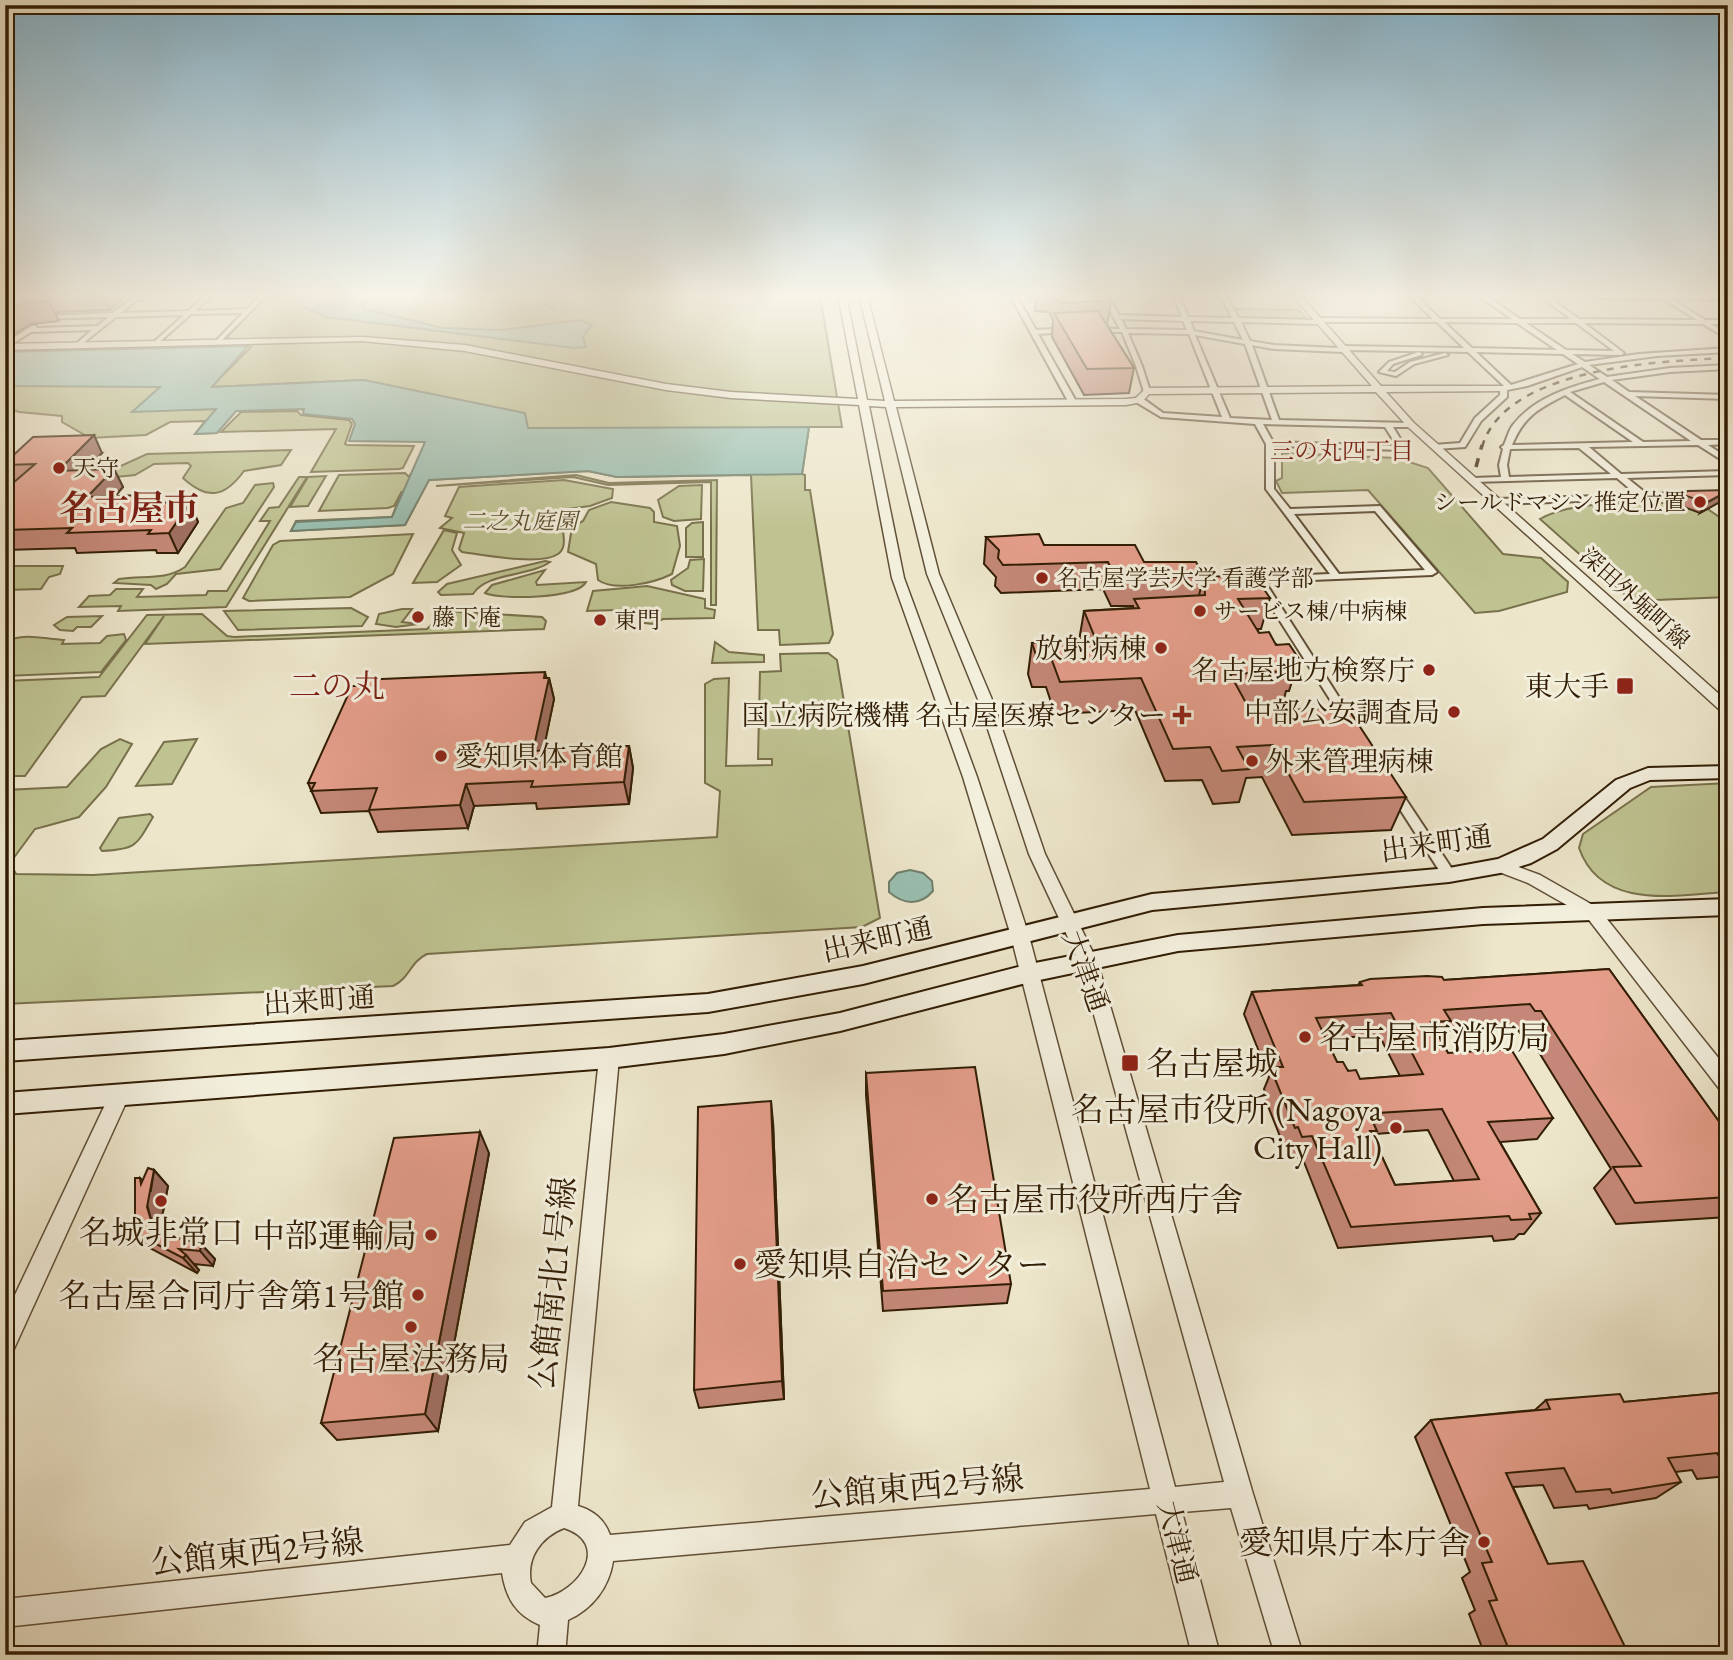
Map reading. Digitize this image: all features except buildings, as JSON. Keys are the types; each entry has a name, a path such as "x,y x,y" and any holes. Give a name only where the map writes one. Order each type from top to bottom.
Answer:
{"main road":[{"name":"出来町通","path":"5,1051 708,1003 863,975 1175,898 1449,875 1500,866 1524,858 1550,844 1623,784 1648,774 1728,772"},
{"path":"5,1104 609,1058 723,1044 839,1022 1030,973 1178,943 1483,916 1728,907"}],"street":[{"path":"597,372 690,391 771,398 861,400 888,404 1139,400 1161,415 1258,422 1410,425"},
{"name":"大津通","path":"856,372 898,578 970,777 1020,936 1206,1655"},
{"name":"大津通","path":"881,372 933,574 986,702 1037,854 1088,961 1240,1494 1289,1655"},
{"path":"1056,372 1073,403"},
{"path":"1139,400 1146,391 1142,372"},
{"path":"1207,372 1227,420"},
{"path":"1257,372 1276,422"},
{"name":"深田外堀町線","path":"1364,372 1410,425 1728,710"},
{"path":"1491,372 1507,388"},
{"path":"1146,391 1507,388 1557,372"},
{"path":"1596,372 1728,462"},
{"path":"1505,478 1502,470 1505,447 1514,427 1525,415 1564,391 1652,372"},
{"path":"1436,447 1462,445 1478,420 1504,395 1507,388"},
{"path":"1564,391 1641,443"},
{"path":"1627,394 1728,397"},
{"path":"1711,397 1728,409"},
{"path":"1258,422 1270,444 1270,489 1336,576"},
{"path":"1270,444 1402,448 1388,425"},
{"path":"1505,447 1728,442"},
{"path":"1582,446 1645,497"},
{"path":"1473,480 1728,473"},
{"path":"1497,502 1728,494"},
{"path":"1287,512 1377,508 1432,572 1259,580 1354,728"},
{"path":"1392,786 1449,875"},
{"path":"1500,866 1534,879 1592,912 1728,1086"},
{"name":"公館南北1号線","path":"564,1515 609,1058"},
{"path":"5,1343 119,1096"},
{"name":"公館東西2号線","path":"601,1549 1240,1494"},
{"path":"564,1515 578,1517 589,1523 597,1535 601,1549 593,1583 583,1597 570,1607 555,1612 542,1612 522,1598 516,1587 517,1558 530,1533 552,1517 564,1515"},
{"name":"公館東西2号線","path":"5,1613 517,1558"},
{"path":"551,1655 555,1612"}],"green space":[{"path":"226,372 833,372 842,427 809,427 802,474 805,475 805,490 810,490 833,634 829,643 780,645 779,630 758,630 751,475 617,477 588,471 429,480 405,525 291,531 296,521 392,517 402,491 394,506 388,508 319,511 339,475 405,473 409,477 690,428 527,428 364,380 211,387"},
{"path":"5,386 162,387 134,411 307,407 303,414 304,409 236,411 217,433 195,434 205,421 170,422 146,435 90,438 62,422 62,416 19,412 5,407 12,402 5,401"},
{"path":"297,411 301,415 349,420 352,424 345,444 347,445 414,446 403,468 311,472 336,429 221,432 241,412"},
{"path":"291,450 281,465 244,471 230,486 216,493 200,490 183,478 191,466 188,463 154,464 135,475 116,477 114,469 147,454"},
{"path":"1282,453 1397,458 1428,468 1503,554 1541,558 1568,582 1567,592 1499,611 1475,613 1368,490 1282,493 1276,481 1282,478"},
{"path":"576,475 609,483 717,480 716,605 711,605 711,482 608,485 573,477 436,486"},
{"path":"326,476 308,506 290,507 308,477"},
{"path":"299,477 307,477 226,607 118,611 121,606 79,607 89,596 110,595 116,589 143,589 137,597 206,595 208,591 227,591 270,521 260,521 269,508 279,507"},
{"name":"二之丸庭園","path":"564,480 613,489 612,498 590,506 568,509 575,516 559,525 563,528 564,545 558,554 539,559 512,559 462,552 459,549 464,533 440,528 452,518 445,516 459,487"},
{"path":"273,483 274,487 220,569 176,574 167,584 156,589 151,585 114,583 119,579 169,574 185,567 226,508 243,503 255,485"},
{"path":"702,485 701,519 674,521 663,517 658,500 679,486"},
{"path":"611,502 650,508 654,512 654,522 677,526 680,546 672,574 635,585 605,584 598,580 596,564 568,552 572,527 583,521 589,510"},
{"path":"1699,503 1728,523 1728,597 1632,601 1540,519 1555,512 1594,505"},
{"path":"703,522 703,557 686,557 686,528 692,523"},
{"path":"444,530 457,533 452,550 461,565 437,582 413,583"},
{"path":"413,534 393,574 350,597 249,601 243,598 273,545 280,541"},
{"path":"704,559 703,591 685,591 672,585 671,580 688,568 690,560"},
{"path":"550,562 488,582 473,594 441,595 438,592 447,584"},
{"path":"5,566 63,566 60,574 49,577 41,589 5,590"},
{"path":"545,570 536,582 537,585 586,582 580,588 554,595 506,597 485,593 492,585"},
{"path":"647,586 705,599 705,608 715,610 714,618 663,619 653,624 645,623 645,609 587,611 593,591"},
{"path":"351,608 368,617 362,626 238,630 224,611"},
{"path":"412,609 402,622 418,624 396,627 376,624 379,614"},
{"path":"446,611 542,617 546,621 544,629 145,644 164,616 105,696 82,697 25,776 5,776 5,681 99,677 147,615 202,614 227,636 234,637 427,629"},
{"path":"102,616 91,627 77,627 73,631 60,630 54,625 67,617"},
{"path":"124,634 126,640 101,672 5,676 5,642 12,639 34,637 64,640 62,644 100,643 107,636"},
{"path":"715,642 729,652 764,655 764,662 712,663"},
{"path":"828,653 837,660 880,918 862,927 427,954 393,986 5,1004 5,790 67,787 101,749 120,739 132,744 106,787 79,817 35,829 10,863 16,874 93,875 717,837 720,791 705,783 705,684 714,679 729,678 726,766 772,765 772,759 758,759 760,672 781,671 780,654"},
{"path":"197,739 172,784 136,786 164,742"},
{"path":"1728,783 1728,892 1664,896 1642,895 1622,890 1604,882 1590,868 1579,848 1583,834 1651,787"},
{"path":"150,814 153,817 134,844 122,849 102,851 100,848 119,818"}],"shaded area":[{"path":"5,372 225,372 212,387 364,380 525,413 528,428 809,427 802,474 617,477 588,471 429,480 405,525 291,531 296,522 392,517 425,442 349,441 355,424 352,419 303,414 304,409 236,411 217,433 195,434 216,409 132,412 160,387 5,386"},
{"path":"910,870 923,873 932,881 933,891 923,899 912,902 889,892 889,882 897,873"}],"railway":[{"path":"1482,447 1496,420 1521,400 1552,384 1595,372"},
{"path":"1476,467 1482,445"}],"place":[{"name":"天守","path":"59,468"},
{"name":"シールドマシン推定位置","path":"1700,502"},
{"name":"名古屋学芸大学 看護学部","path":"1042,578"},
{"name":"サービス棟/中病棟","path":"1200,611"},
{"name":"藤下庵","path":"418,617"},
{"name":"東門","path":"600,620"},
{"name":"放射病棟","path":"1161,648"},
{"name":"名古屋地方検察庁","path":"1429,670"},
{"name":"東大手","path":"1625,686"},
{"name":"中部公安調査局","path":"1454,712"},
{"name":"国立病院機構 名古屋医療センター","path":"1182,715"},
{"name":"愛知県体育館","path":"441,756"},
{"name":"外来管理病棟","path":"1252,761"},
{"name":"名古屋市消防局","path":"1305,1037"},
{"name":"名古屋城","path":"1130,1063"},
{"name":"名古屋市役所 (Nagoya City Hall)","path":"1396,1128"},
{"name":"名古屋市役所西庁舎","path":"932,1199"},
{"name":"名城非常口","path":"161,1201"},
{"name":"中部運輸局","path":"431,1235"},
{"name":"愛知県自治センター","path":"740,1264"},
{"name":"名古屋合同庁舎第1号館","path":"418,1295"},
{"name":"名古屋法務局","path":"411,1327"},
{"name":"愛知県庁本庁舎","path":"1484,1542"}],"district":[{"name":"三の丸四丁目","path":"1342,451"},
{"name":"名古屋市","path":"129,508"},
{"name":"二の丸","path":"337,686"}]}
